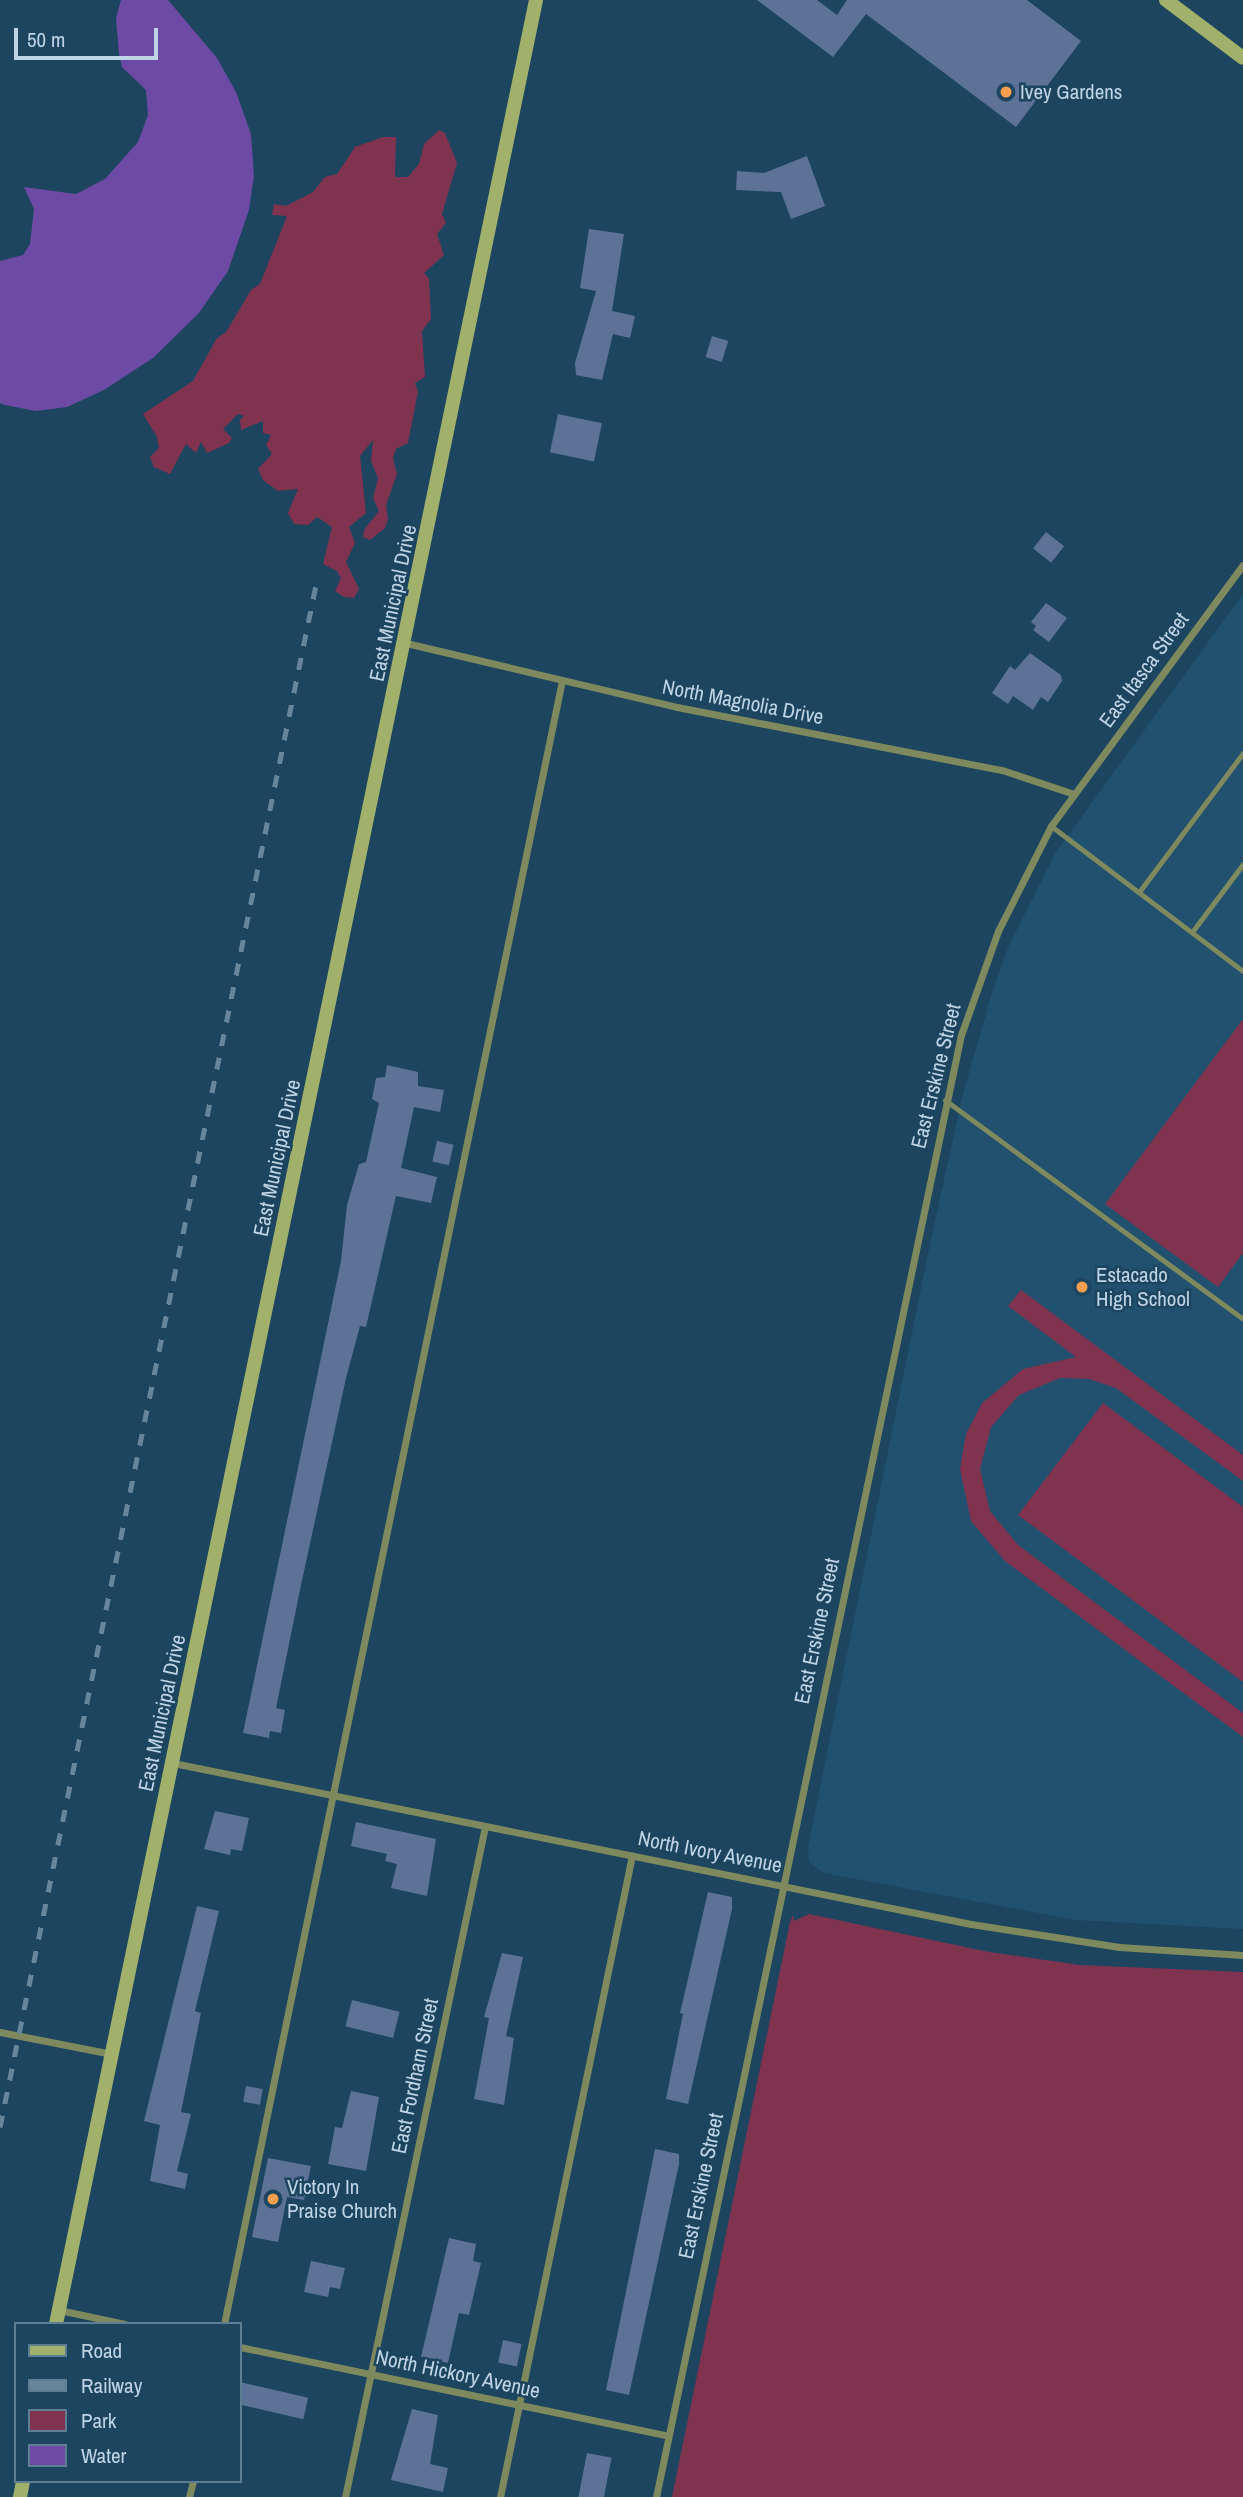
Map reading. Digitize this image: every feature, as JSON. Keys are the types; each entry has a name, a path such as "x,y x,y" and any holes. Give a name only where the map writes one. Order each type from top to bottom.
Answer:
{"street":[{"name":"East Municipal Drive","path":"58,2317 406,643 536,0"},
{"path":"1166,0 1243,58"},
{"name":"East Itasca Street","path":"1074,794 1243,565"},
{"name":"North Magnolia Drive","path":"406,643 677,707 1002,770 1074,794"},
{"path":"224,2322 562,680"},
{"name":"East Erskine Street","path":"656,2497 945,1100 961,1035 998,931 1051,826 1074,794"},
{"name":"North Ivory Avenue","path":"173,1763 1053,1938 1179,1954 1243,1955"},
{"name":"East Fordham Street","path":"345,2497 485,1826"},
{"path":"500,2497 632,1855"},
{"path":"0,2032 112,2054"},
{"path":"58,2317 106,2322"},
{"name":"North Hickory Avenue","path":"242,2347 668,2436"}],"lane":[{"path":"1139,892 1243,752"},
{"path":"1051,826 1243,971"},
{"path":"1192,932 1243,864"},
{"path":"945,1100 1243,1319"}],"shaded area":[{"name":"Estacado High School","path":"1243,594 1243,1929 1076,1920 824,1873 809,1862 808,1847 931,1239 963,1094 992,993 1009,945 1056,852"}],"green space":[{"path":"439,130 445,133 457,163 442,214 446,223 437,234 444,255 424,273 429,278 431,319 422,331 425,377 415,383 418,392 408,443 396,449 393,458 397,474 386,505 388,519 385,528 370,540 363,537 364,530 379,511 373,498 378,478 371,461 373,440 360,456 366,513 349,527 355,543 346,562 359,589 354,598 344,597 335,591 341,578 337,571 323,564 332,527 317,517 308,525 294,524 288,513 298,489 278,491 263,480 258,469 272,454 266,445 271,435 263,433 263,421 241,430 240,420 244,416 238,414 223,429 232,438 229,443 207,453 201,442 196,453 186,444 170,474 154,467 150,457 159,448 157,437 143,414 193,381 217,338 226,332 251,290 260,284 287,216 272,215 274,204 286,206 313,192 325,177 337,174 355,147 383,137 396,137 395,177 408,177 419,164 424,144"},
{"path":"1243,1019 1243,1253 1218,1287 1105,1204"},
{"path":"1021,1290 1243,1455 1243,1481 1116,1388 1089,1379 1060,1378 1019,1395 991,1427 980,1469 990,1511 1018,1545 1243,1713 1243,1737 1005,1561 971,1521 960,1469 966,1434 982,1403 1023,1369 1076,1357 1008,1306"},
{"path":"1103,1403 1243,1507 1243,1682 1018,1515"},
{"path":"809,1914 989,1952 1080,1965 1243,1972 1243,2497 672,2497 790,1922 793,1915 794,1921"}],"water":[{"path":"121,0 168,0 217,58 236,92 251,134 254,176 249,210 228,271 199,313 153,358 104,390 67,407 36,411 5,405 0,403 0,261 23,255 30,244 34,209 24,187 76,194 105,179 138,142 148,115 146,90 122,67 116,18"}],"building":[{"name":"Ivey Gardens","path":"757,0 817,0 837,15 847,0 1027,0 1081,41 1016,127 866,14 833,57"},
{"path":"807,156 825,206 791,219 781,192 736,190 737,171 764,173"},
{"path":"589,229 624,234 612,311 635,316 630,338 613,334 602,380 576,375 575,363 596,291 580,288"},
{"path":"712,336 728,341 722,362 706,357"},
{"path":"558,414 602,423 594,462 550,452"},
{"path":"1046,532 1064,546 1051,563 1033,549"},
{"path":"1046,603 1067,618 1049,642 1033,630 1036,626 1031,622"},
{"path":"1030,653 1061,675 1062,681 1048,702 1041,697 1033,710 1013,696 1008,704 992,693 1010,666 1015,670"},
{"path":"387,1065 418,1072 418,1086 444,1090 440,1112 414,1107 401,1168 437,1177 431,1203 396,1196 366,1327 360,1326 346,1378 301,1585 276,1708 285,1710 281,1733 270,1731 269,1738 243,1733 341,1261 347,1205 359,1164 366,1162 379,1103 372,1099 376,1078 385,1077"},
{"path":"437,1141 454,1145 449,1165 432,1161"},
{"path":"215,1811 249,1818 242,1851 231,1849 230,1855 204,1849"},
{"path":"356,1822 436,1839 427,1896 391,1888 397,1864 385,1861 387,1854 351,1846"},
{"path":"708,1892 732,1897 732,1909 688,2104 666,2099 683,2014 680,2013"},
{"path":"197,1906 219,1911 195,2011 201,2013 181,2112 191,2114 177,2171 188,2174 185,2189 150,2181 160,2125 144,2121"},
{"path":"502,1953 523,1957 506,2036 514,2038 504,2105 474,2099 489,2018 484,2017"},
{"path":"352,2000 400,2012 393,2038 345,2026"},
{"path":"246,2086 263,2089 260,2105 243,2102"},
{"path":"351,2091 379,2097 366,2171 328,2164 335,2127 342,2128"},
{"path":"655,2149 679,2154 679,2164 629,2395 606,2390"},
{"name":"Victory In Praise Church","path":"268,2158 311,2166 304,2200 287,2197 278,2242 252,2237"},
{"path":"449,2238 476,2244 473,2261 481,2263 469,2315 459,2313 448,2363 421,2357"},
{"path":"311,2261 345,2268 340,2289 330,2287 328,2297 304,2292"},
{"path":"503,2340 522,2344 517,2366 498,2362"},
{"path":"242,2382 308,2398 303,2419 242,2405"},
{"path":"412,2409 438,2415 430,2464 448,2468 443,2492 391,2480"},
{"path":"587,2453 612,2458 604,2497 578,2497"}],"railway":[{"path":"0,2127 316,585"}],"place":[{"name":"Ivey Gardens","path":"1006,92"},
{"name":"Estacado High School","path":"1082,1287"},
{"name":"Victory In Praise Church","path":"273,2199"}]}
